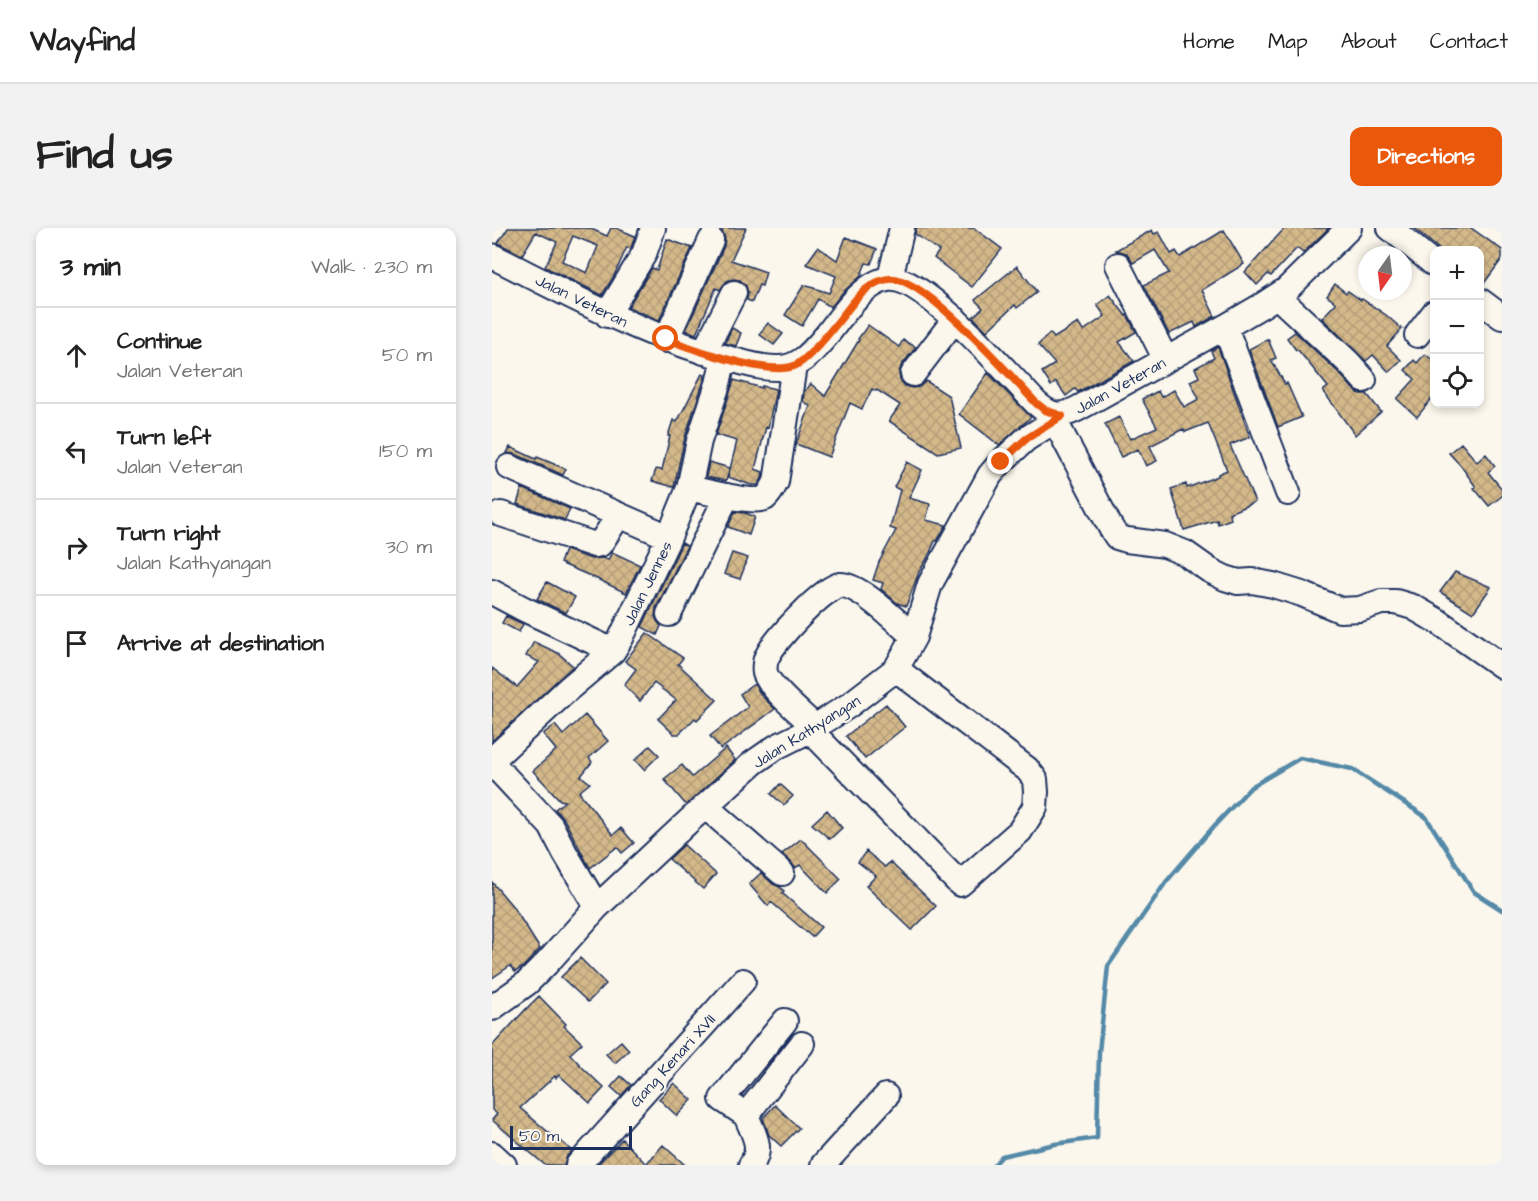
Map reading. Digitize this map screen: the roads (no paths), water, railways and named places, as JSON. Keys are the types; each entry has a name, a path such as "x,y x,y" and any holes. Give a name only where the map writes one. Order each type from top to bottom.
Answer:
{"street":[{"path":"608,315 644,254 653,228"},
{"path":"689,488 758,500 771,492 776,482 794,366 812,352 858,298 875,283 890,278 902,228"},
{"name":"Jalan Veteran","path":"890,278 908,282 955,319 1036,403 1059,418 1277,296 1286,290 1349,228"},
{"path":"1390,228 1430,261"},
{"path":"666,339 711,240"},
{"name":"Jalan Veteran","path":"492,256 608,315 666,339 714,355 765,368 794,366"},
{"path":"1118,265 1166,360"},
{"name":"Jalan Jennes","path":"492,762 568,689 613,651 621,638 669,537 689,488 699,441 718,384 714,355 734,293"},
{"path":"1277,296 1348,362 1364,380"},
{"path":"1484,304 1502,317"},
{"path":"1417,335 1430,318"},
{"path":"913,374 955,319"},
{"path":"1225,327 1288,493"},
{"path":"1059,418 1117,537 1165,545 1185,553 1225,578 1238,582 1252,581 1273,585 1340,610 1360,609 1381,602 1396,602 1413,607 1439,622 1502,666"},
{"name":"Jalan Kathyangan","path":"494,1001 526,983 597,907 759,758 812,728 864,694 896,669 914,637 930,584 990,475 1026,439 1059,418"},
{"path":"509,467 669,537"},
{"path":"669,614 727,496"},
{"path":"501,513 595,545 604,540 619,515"},
{"path":"896,669 1027,769 1035,779 1035,807 1020,831 960,884 775,688 765,673 767,655 784,631 828,589 840,585 853,588 878,604 914,637"},
{"path":"492,592 613,651"},
{"path":"492,762 551,826 597,907"},
{"path":"705,806 782,873"},
{"name":"Gang Kenari XVII","path":"578,1165 743,981"},
{"path":"751,1165 758,1147 746,1115 722,1099 785,1021"},
{"path":"746,1115 802,1044"},
{"path":"823,1165 886,1096"},
{"path":"492,1154 504,1165"}],"waterway":[{"path":"994,1165 1002,1156 1055,1144 1097,1138 1099,1052 1108,966 1166,882 1215,825 1251,787 1300,758 1352,769 1426,817 1474,892 1502,910"}]}
